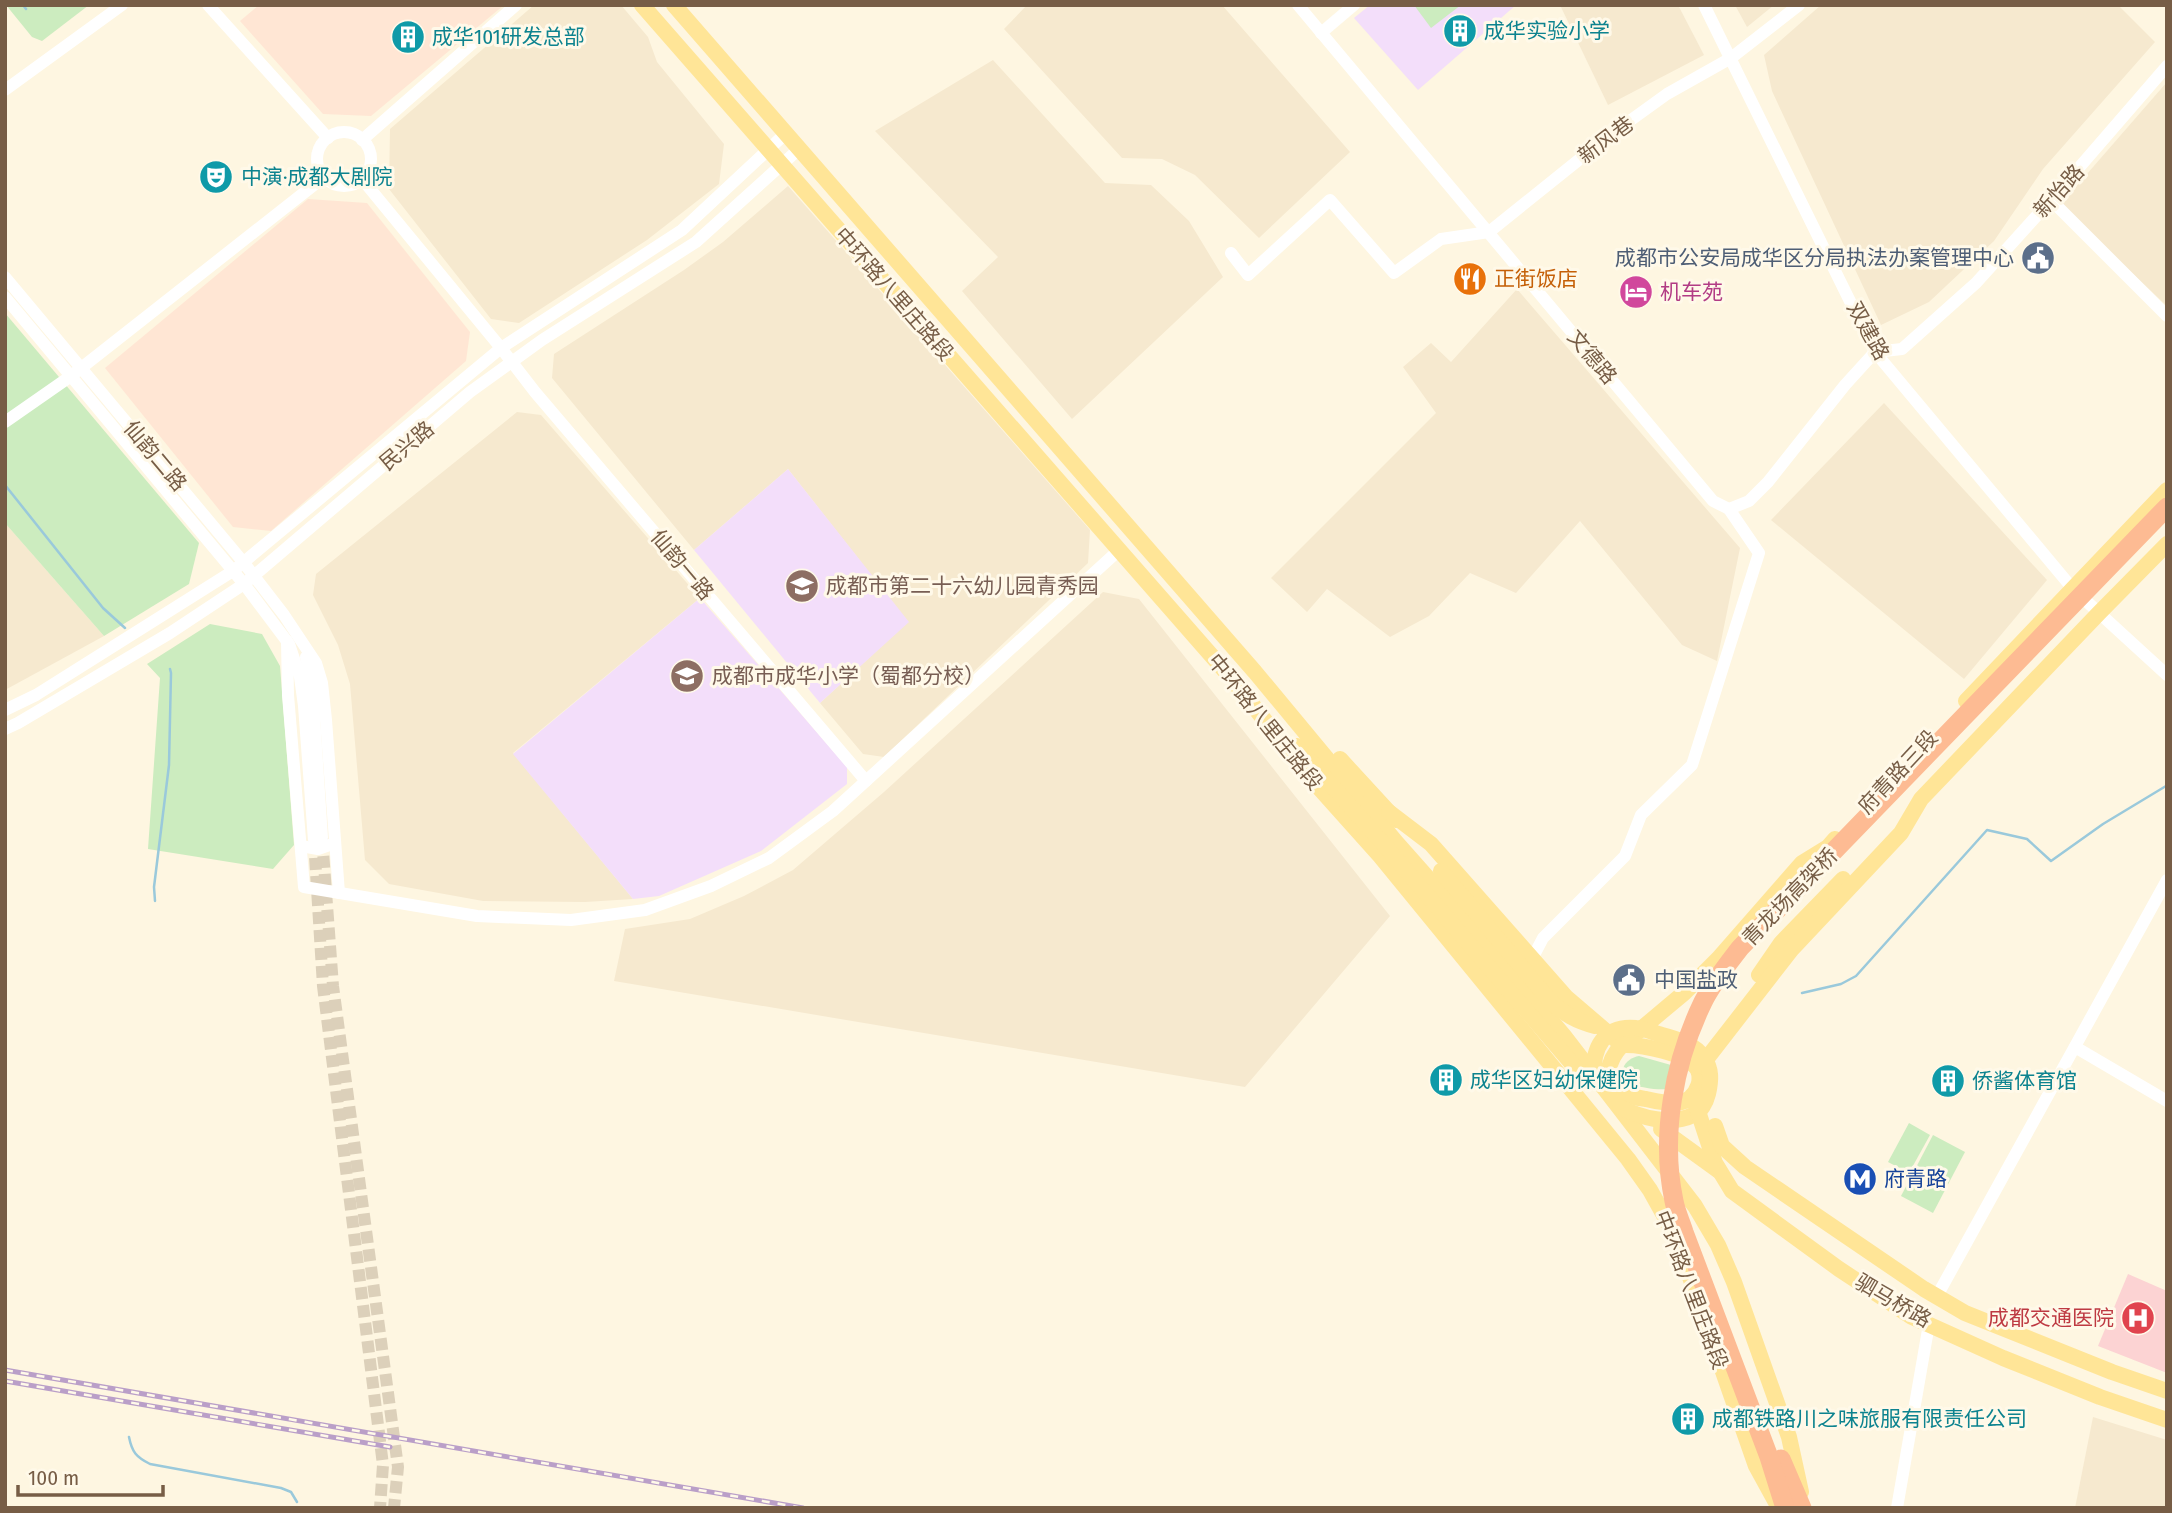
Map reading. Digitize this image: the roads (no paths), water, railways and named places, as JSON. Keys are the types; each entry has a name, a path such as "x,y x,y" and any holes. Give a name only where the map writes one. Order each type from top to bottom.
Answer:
{"highway":[{"name":"青龙场高架桥","path":"1785,1508 1769,1457 1674,1202 1668,1150 1670,1114 1683,1053 1694,1024 1704,1000 1740,948 2167,507"},
{"name":"青龙场高架桥","path":"1803,1508 1705,1264 1684,1191 1679,1132 1698,1038 1716,999 1746,954 1800,902 2167,520"}],"main road":[{"name":"中环路八里庄路段","path":"642,5 1232,679 1312,780 1388,849 1497,956 1564,1036 1695,1206 1717,1245 1734,1282 1789,1437 1803,1508"},
{"name":"中环路八里庄路段","path":"674,5 1255,672 1388,849 1628,1158 1665,1217 1684,1260 1756,1466 1779,1508"},
{"name":"府青路三段","path":"1619,1037 1684,993 1718,959 1802,863 1828,847 2167,491"},
{"name":"府青路三段","path":"1701,1085 1791,950 1901,833 1921,799 2167,544"},
{"path":"1255,672 1305,720 1389,812 1550,1001 1580,1022 1690,1063 1701,1085"},
{"path":"1232,679 1266,710 1593,1089 1619,1099 1670,1104 1688,1100 1701,1085 1748,990 1781,943 1921,799"},
{"path":"1312,780 1329,813 1538,1058 1619,1099 1885,1289 1925,1301 1954,1334"},
{"path":"1389,812 1431,844 1566,997 1619,1037"},
{"path":"1619,1099 1608,1067 1619,1037 1662,1014 1690,991 1828,847"},
{"path":"1636,1028 1681,1040 1705,1058 1696,1114 1677,1120 1642,1116"},
{"name":"驷马桥路","path":"1701,1085 1722,1146 1925,1301 1965,1313 2167,1391"},
{"name":"驷马桥路","path":"1701,1085 1715,1163 1732,1191 1839,1269 1912,1317 2100,1397 2167,1420"}],"street":[{"path":"5,90 122,5"},
{"path":"208,5 328,138"},
{"path":"362,140 516,5"},
{"name":"文德路","path":"1298,5 1713,501 1729,509 1759,553 1692,765 1641,815 1625,856 1543,938 1532,959"},
{"path":"1321,33 1354,5"},
{"name":"双建路","path":"1704,5 1875,352 2073,589 2167,675"},
{"name":"新风巷","path":"1489,232 1616,131 1667,94 1731,58 1799,5"},
{"name":"新怡路","path":"1875,352 1902,349 1976,283 2167,65"},
{"path":"346,133 362,140 371,156 370,165 362,180 346,186 330,182 324,177 317,162 318,153 328,138 346,133"},
{"name":"民兴路","path":"5,710 36,695 238,567 501,348 682,230 785,134"},
{"name":"民兴路","path":"5,729 170,633 249,580 470,392 542,340 696,242 799,149"},
{"path":"5,422 76,372 324,177"},
{"name":"仙韵一路","path":"362,180 544,402 866,781"},
{"path":"1231,253 1248,275 1330,200 1394,273 1441,239 1489,232"},
{"path":"2051,200 2167,316"},
{"name":"仙韵二路","path":"5,277 76,372 249,580 293,640 316,663 323,683 339,893"},
{"name":"仙韵二路","path":"5,297 76,372"},
{"path":"1729,509 1749,502 1768,482 1844,385 1875,352"},
{"path":"293,640 288,695 304,887 477,916 571,920 645,910 711,886 769,858 833,811 1118,551"},
{"name":"仙韵二路","path":"293,640 303,696 318,839"},
{"path":"301,846 318,849 335,843"},
{"path":"1925,1301 2075,1047 2167,880"},
{"path":"2075,1047 2167,1101"},
{"path":"1897,1508 1929,1324"}],"waterway":[{"path":"23,5 26,9"},
{"path":"5,485 103,608 125,628"},
{"path":"155,901 154,887 169,765 170,669"},
{"path":"1802,993 1841,984 1856,976 1987,830 2027,839 2051,861 2103,824 2166,786"},
{"path":"129,1437 135,1454 150,1464 281,1488 291,1492 297,1502"}],"tunnel":[{"path":"322,838 333,986 398,1467 394,1508"},
{"path":"314,840 323,986 383,1465 380,1508"}],"railway":[{"path":"5,1370 803,1508"},
{"path":"5,1381 390,1447"}],"place":[{"name":"成华实验小学","path":"1460,31"},
{"name":"成华101研发总部","path":"408,37"},
{"name":"中演·成都大剧院","path":"216,177"},
{"name":"成都市公安局成华区分局执法办案管理中心","path":"2038,258"},
{"name":"正街饭店","path":"1470,279"},
{"name":"机车苑","path":"1636,292"},
{"name":"成都市第二十六幼儿园青秀园","path":"802,586"},
{"name":"成都市成华小学（蜀都分校）","path":"687,676"},
{"name":"中国盐政","path":"1629,980"},
{"name":"成华区妇幼保健院","path":"1446,1080"},
{"name":"侨酱体育馆","path":"1948,1081"},
{"name":"府青路","path":"1860,1179"},
{"name":"成都交通医院","path":"2138,1318"},
{"name":"成都铁路川之味旅服有限责任公司","path":"1688,1419"}]}
